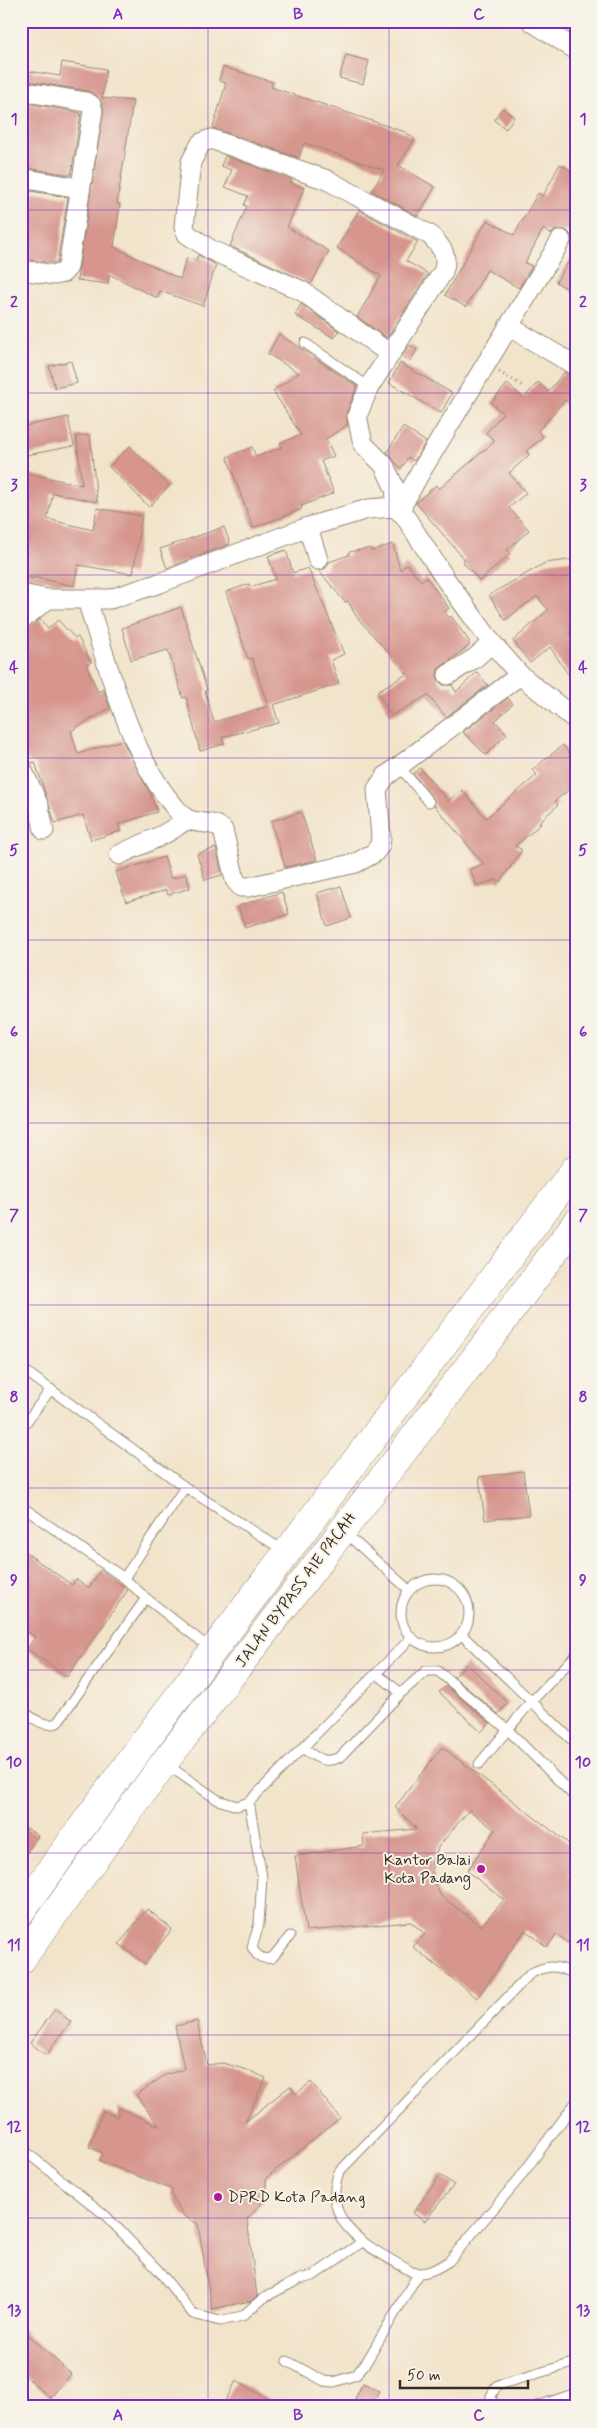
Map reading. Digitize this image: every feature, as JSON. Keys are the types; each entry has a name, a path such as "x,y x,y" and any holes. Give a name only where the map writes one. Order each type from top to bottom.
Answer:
{"highway":[{"path":"21,1911 152,1754 213,1651 576,1168"},
{"name":"JALAN BYPASS AIE PACAH","path":"21,1960 152,1754 342,1530 576,1224"}],"street":[{"path":"531,21 576,50"},
{"path":"21,91 86,102 91,105 93,111 79,188 68,267 64,273 54,275 21,270"},
{"path":"390,354 302,291 211,250 186,234 184,227 192,162 201,143 211,139 327,180 430,235 440,246 446,263 443,272 369,387 357,416 363,444 384,465 396,491 397,509 404,516 446,580 492,643 520,675 576,720"},
{"path":"21,178 79,188"},
{"path":"397,509 510,327 561,240"},
{"path":"510,327 576,366"},
{"path":"21,594 48,600 110,599 157,584 308,527 368,509 397,509"},
{"path":"308,527 318,560"},
{"path":"21,620 48,600"},
{"path":"87,600 118,696 147,766 172,805 186,819 219,826 223,830 235,880 241,887 356,863 374,853 380,846 381,830 378,818 377,789 386,776 520,675"},
{"path":"448,675 475,658 492,643"},
{"path":"21,767 39,806 44,830"},
{"path":"119,855 152,842 174,830 186,819"}],"lane":[{"path":"306,343 369,387"},
{"path":"398,766 429,802"},
{"path":"21,1368 185,1487 286,1553"},
{"path":"21,1429 51,1389"},
{"path":"124,1578 185,1487"},
{"path":"21,1506 124,1578 146,1598 213,1651"},
{"path":"342,1530 409,1590"},
{"path":"432,1579 446,1580 457,1587 465,1597 469,1610 468,1623 462,1635 451,1644 437,1648 423,1646 411,1638 404,1628 400,1614 409,1590 420,1582 432,1579"},
{"path":"21,1710 39,1722 48,1725 57,1723 146,1598"},
{"path":"462,1635 576,1744"},
{"path":"152,1754 218,1800 237,1806 249,1802 411,1638"},
{"path":"479,1764 531,1702 576,1655"},
{"path":"302,1748 320,1760 327,1762 340,1757 401,1693 426,1671 438,1671 508,1730 576,1798"},
{"path":"377,1674 401,1693"},
{"path":"249,1802 262,1877 259,1924 252,1948 255,1954 260,1957 272,1958 290,1936"},
{"path":"418,2274 362,2242 341,2220 334,2191 339,2172 530,1974 542,1966 557,1967 576,1975"},
{"path":"287,2361 324,2381 334,2382 356,2374 367,2361 418,2274 440,2267 449,2261 518,2180 576,2102"},
{"path":"21,2148 105,2215 159,2271 193,2314 220,2321 242,2316 265,2297 300,2279 313,2276 362,2242"},
{"path":"494,2407 491,2396 496,2387 576,2362"},
{"path":"535,2407 576,2393"}],"path":[{"path":"485,367 508,376 523,386"}],"building":[{"path":"346,55 369,61 363,84 339,78"},
{"path":"62,62 106,69 102,98 133,101 117,204 120,204 114,247 180,279 187,258 196,261 198,255 216,265 203,306 160,291 157,298 109,274 108,284 77,280 104,107 97,96 88,91 21,80 21,70 60,76"},
{"path":"223,67 273,82 271,87 405,132 415,139 398,165 435,187 418,216 372,191 384,170 304,143 299,158 213,128 226,83 219,81"},
{"path":"21,102 81,113 71,175 21,167"},
{"path":"502,108 514,117 506,129 494,120"},
{"path":"225,156 292,180 291,183 304,188 287,227 329,251 311,284 230,246 247,206 244,205 248,196 225,187 232,170 221,166"},
{"path":"560,164 576,173 576,248 571,245 571,235 566,230 556,230 551,234 543,229 525,263 532,266 519,288 487,270 466,307 445,295 487,220 514,235 538,193 543,196"},
{"path":"30,191 68,197 57,263 21,259 24,222"},
{"path":"359,210 418,242 406,261 428,274 387,338 357,317 381,276 337,248"},
{"path":"576,250 576,294 556,282"},
{"path":"301,304 339,331 334,338 295,315"},
{"path":"279,334 357,386 347,412 347,425 326,439 334,456 321,461 334,493 301,506 302,509 253,528 227,457 252,447 256,457 282,447 280,443 301,435 273,391 299,373 268,354"},
{"path":"410,345 417,350 410,361 402,356"},
{"path":"71,361 77,383 55,388 49,366"},
{"path":"400,363 452,393 441,413 389,383"},
{"path":"564,372 576,377 576,409 565,400 538,431 543,437 526,451 529,455 509,473 526,493 509,508 529,530 507,550 510,554 480,581 463,562 465,560 416,503 436,485 439,489 495,441 486,433 503,413 491,403 507,384 524,398 538,382 548,392"},
{"path":"68,417 74,446 21,456 21,427"},
{"path":"403,427 426,442 414,461 408,457 401,469 387,452"},
{"path":"90,435 97,502 53,493 47,519 93,530 97,508 142,516 133,574 78,565 74,586 21,576 21,472 82,485 76,436"},
{"path":"130,446 169,486 149,507 109,467"},
{"path":"224,527 230,544 167,568 160,549"},
{"path":"393,544 400,570 407,564 421,581 426,577 449,608 445,612 449,618 451,616 469,641 469,646 438,669 439,681 443,685 452,685 456,692 477,672 488,685 446,717 428,695 391,716 377,691 407,674 356,616 348,601 345,602 319,571 326,568 329,562 349,555 349,552 370,548 371,551"},
{"path":"286,550 293,573 308,568 344,654 331,660 339,684 273,705 279,723 222,737 224,744 200,751 186,697 183,698 168,650 131,660 122,628 181,607 207,690 205,691 214,722 268,706 252,658 248,659 226,592 249,584 250,587 276,579 268,556"},
{"path":"576,559 576,626 569,632 576,642 576,686 550,647 530,663 513,641 548,610 537,596 505,620 489,595 545,563"},
{"path":"40,619 48,629 58,620 75,638 78,637 91,663 86,665 98,692 103,689 110,708 71,731 78,754 122,740 151,795 157,812 118,824 121,831 91,840 83,815 55,823 35,762 32,763 23,756 21,750 21,631"},
{"path":"508,698 513,704 495,721 507,734 486,755 463,732"},
{"path":"563,745 576,762 576,784 555,801 558,805 539,822 541,824 515,846 522,850 500,882 495,880 477,886 470,869 484,864 434,805 434,798 413,774 420,768 448,801 462,790 486,818 537,775 532,770"},
{"path":"301,812 317,860 285,867 271,821"},
{"path":"216,848 222,875 205,880 197,854"},
{"path":"164,857 171,879 186,874 190,888 168,895 166,890 126,902 116,872"},
{"path":"341,886 351,918 327,926 317,893"},
{"path":"282,892 289,914 245,928 238,906"},
{"path":"523,1471 529,1515 485,1520 479,1477"},
{"path":"21,1549 72,1585 76,1579 89,1588 101,1570 128,1590 67,1677 27,1649 35,1637 21,1628"},
{"path":"467,1664 508,1703 498,1714 454,1677"},
{"path":"446,1686 490,1723 481,1732 439,1692"},
{"path":"442,1747 576,1849 576,1862 567,1874 576,1881 576,1949 557,1934 547,1947 525,1930 477,1998 413,1947 425,1934 411,1922 306,1931 295,1856 364,1846 363,1834 417,1829 395,1807","holes":["469,1810 495,1830 467,1871 504,1900 481,1926 441,1896 435,1884 431,1862 439,1846"]},
{"path":"21,1824 38,1836 21,1860"},
{"path":"147,1909 172,1929 145,1964 119,1944"},
{"path":"55,2009 71,2022 46,2055 30,2043"},
{"name":"DPRD Kota Padang","path":"197,2021 207,2065 223,2063 266,2078 245,2122 290,2086 296,2094 311,2082 340,2118 266,2178 266,2194 261,2204 247,2219 257,2296 251,2301 212,2309 198,2224 184,2216 173,2199 171,2189 100,2161 103,2153 89,2147 103,2111 117,2117 119,2108 159,2126 136,2095 165,2075 184,2069 175,2026"},
{"path":"440,2175 454,2185 425,2221 413,2213"},
{"path":"21,2328 71,2374 50,2398 21,2372"},
{"path":"236,2381 283,2407 222,2407"},
{"path":"363,2383 379,2391 371,2407 351,2407"}],"place":[{"name":"Kantor Balai Kota Padang","path":"481,1869"},
{"name":"DPRD Kota Padang","path":"218,2197"}]}
